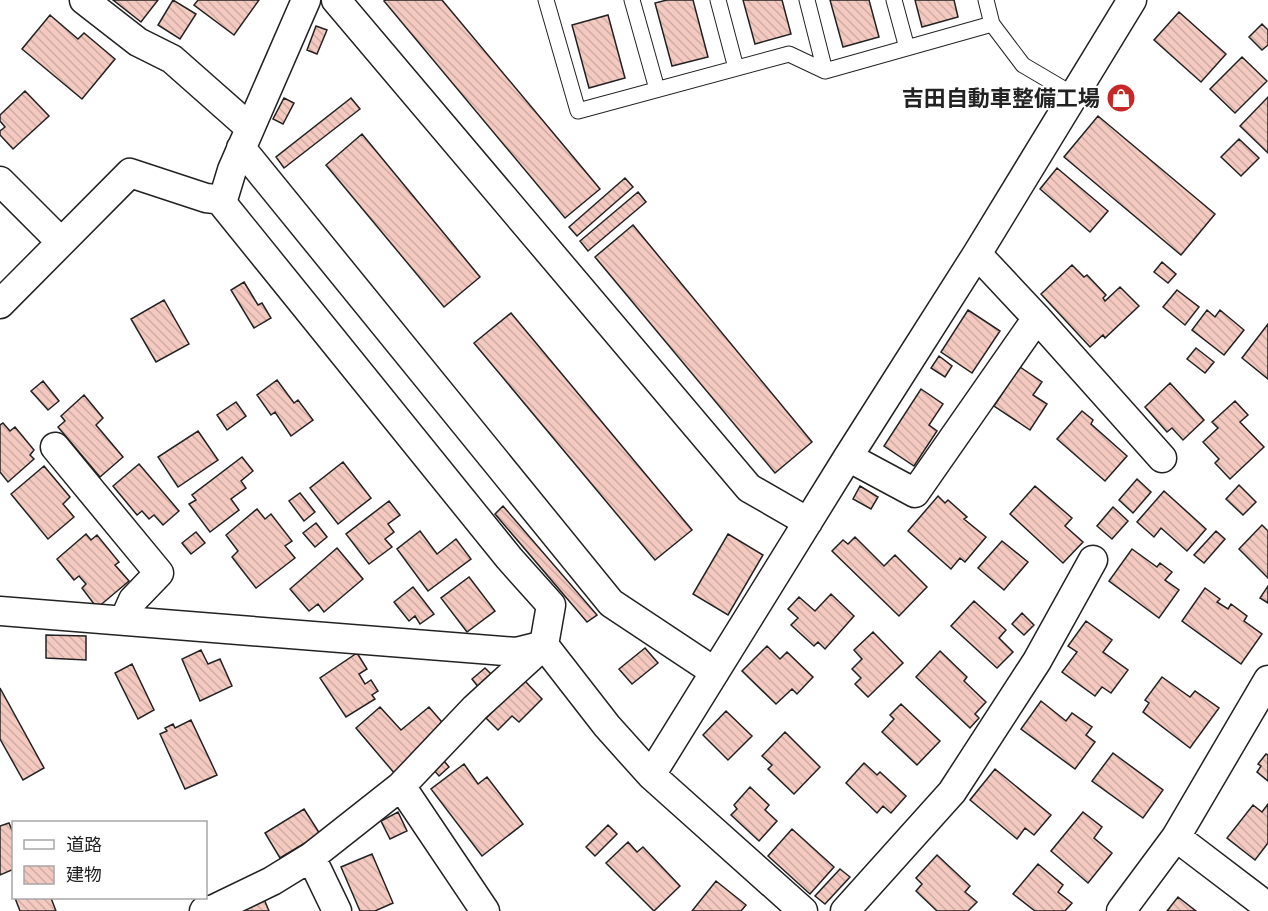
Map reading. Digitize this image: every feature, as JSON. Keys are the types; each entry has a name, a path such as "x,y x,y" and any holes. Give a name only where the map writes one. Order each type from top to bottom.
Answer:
{"street":[{"path":"84,0 138,42 172,59 246,138 611,603 715,672"},
{"path":"211,910 272,881 311,856 401,786 475,708 544,645 550,605 509,558 222,204 232,170 306,0"},
{"path":"336,0 749,488 808,522"},
{"path":"651,775 977,254 1132,0"},
{"path":"0,304 130,173 206,198 223,200"},
{"path":"0,182 61,242"},
{"path":"977,254 1162,458"},
{"path":"848,457 915,493 1037,318"},
{"path":"55,447 159,573 133,600 124,620"},
{"path":"845,911 952,792 1037,660 1093,560"},
{"path":"0,611 516,652 544,645"},
{"path":"544,645 607,726 651,775 804,911"},
{"path":"1121,911 1176,837 1268,680"},
{"path":"401,786 455,863 485,911"},
{"path":"1176,837 1268,907"},
{"path":"311,856 337,911"}],"lane":[{"path":"546,0 578,111 789,54 825,71 993,24"},
{"path":"632,0 657,89"},
{"path":"717,0 736,68"},
{"path":"807,0 825,71"},
{"path":"894,0 907,48"},
{"path":"986,0 993,24 1023,65 1074,95"}],"building":[{"path":"113,0 158,0 141,22"},
{"path":"173,0 196,14 180,39 158,25"},
{"path":"198,0 259,0 234,35 194,5"},
{"path":"442,0 600,189 565,218 384,1"},
{"path":"667,0 693,0 708,57 672,66 655,3"},
{"path":"743,0 782,0 791,34 755,44"},
{"path":"830,0 869,0 879,37 843,47"},
{"path":"915,0 954,0 958,17 922,27"},
{"path":"1179,12 1226,54 1201,82 1154,40"},
{"path":"50,15 78,39 84,33 115,59 82,99 22,49"},
{"path":"608,15 625,78 589,88 572,25"},
{"path":"1262,24 1268,30 1268,45 1262,50 1249,37"},
{"path":"316,26 327,30 317,54 307,50"},
{"path":"1242,57 1267,81 1235,113 1210,89"},
{"path":"25,91 49,116 13,149 0,135 0,131 5,127 0,121 0,115"},
{"path":"1268,97 1268,153 1240,126"},
{"path":"284,98 294,103 283,124 273,119"},
{"path":"351,98 360,109 284,168 276,157"},
{"path":"1098,116 1215,214 1181,255 1064,157"},
{"path":"362,134 480,277 444,307 326,165"},
{"path":"1239,139 1259,158 1241,176 1221,157"},
{"path":"1057,168 1108,211 1090,232 1040,189"},
{"path":"625,178 633,187 577,236 569,227"},
{"path":"638,192 646,202 588,251 580,241"},
{"path":"633,225 812,442 775,473 595,257"},
{"path":"1162,262 1176,274 1168,283 1154,272"},
{"path":"1072,265 1084,277 1087,275 1106,295 1103,298 1105,301 1120,287 1139,306 1105,338 1103,335 1090,347 1041,294"},
{"path":"244,282 258,305 262,303 271,318 254,328 231,290"},
{"path":"1177,290 1199,307 1185,325 1163,307"},
{"path":"164,300 189,344 156,362 131,319"},
{"path":"968,310 1000,331 972,373 941,352"},
{"path":"1207,310 1215,317 1220,310 1244,330 1224,355 1192,330"},
{"path":"511,313 692,530 655,560 474,343"},
{"path":"1268,324 1268,379 1242,358"},
{"path":"1196,348 1214,362 1205,373 1187,359"},
{"path":"939,356 952,366 945,377 931,368"},
{"path":"1020,367 1042,382 1033,395 1047,404 1030,430 994,406"},
{"path":"277,380 294,403 298,400 313,420 291,436 275,412 271,415 257,395"},
{"path":"43,381 59,401 48,410 31,391"},
{"path":"1170,383 1204,420 1183,440 1172,428 1167,432 1145,407"},
{"path":"921,389 943,404 929,425 937,431 914,466 884,446"},
{"path":"84,395 103,418 96,425 123,457 100,477 58,427 65,421 61,416"},
{"path":"1235,401 1248,415 1240,422 1264,447 1230,479 1215,463 1219,459 1203,442 1218,428 1212,422"},
{"path":"236,402 246,416 227,430 217,415"},
{"path":"1082,411 1093,420 1091,424 1127,456 1105,481 1057,439"},
{"path":"3,423 10,431 15,427 34,450 30,455 34,459 8,482 0,472 0,425"},
{"path":"198,431 218,460 178,487 158,457"},
{"path":"242,457 253,471 241,481 246,488 231,499 239,510 210,532 189,504 196,500 192,495"},
{"path":"343,462 371,498 338,524 310,488"},
{"path":"139,464 179,511 163,525 154,515 149,519 142,511 137,515 113,486"},
{"path":"44,466 70,497 63,504 74,517 48,539 11,494"},
{"path":"1137,479 1151,492 1133,513 1119,500"},
{"path":"1239,485 1256,502 1243,515 1226,499"},
{"path":"860,486 878,497 871,509 853,499"},
{"path":"1035,486 1072,518 1065,526 1083,542 1063,563 1010,514"},
{"path":"1164,491 1206,529 1187,551 1161,528 1154,537 1137,522"},
{"path":"300,493 315,512 304,521 289,501"},
{"path":"938,496 945,503 948,500 967,517 964,519 986,537 965,562 960,558 951,569 908,531"},
{"path":"389,501 400,515 388,524 394,532 385,539 392,547 369,564 346,534"},
{"path":"503,506 597,615 587,622 495,514"},
{"path":"1113,507 1128,521 1112,539 1097,526"},
{"path":"257,509 265,519 271,514 292,541 285,546 295,558 256,588 232,557 238,551 226,535"},
{"path":"316,523 327,537 315,547 303,533"},
{"path":"1262,525 1268,531 1268,578 1239,549"},
{"path":"420,531 437,554 456,539 471,559 428,591 397,549"},
{"path":"1216,531 1225,539 1204,563 1194,555"},
{"path":"196,532 205,543 191,554 182,543"},
{"path":"86,534 91,540 97,535 119,562 115,565 129,581 97,608 82,588 86,584 79,576 74,580 57,559"},
{"path":"728,534 763,555 728,615 693,594"},
{"path":"855,537 884,566 895,555 927,587 899,616 832,551 843,540 848,544"},
{"path":"1002,541 1028,562 1004,590 978,568"},
{"path":"337,548 363,579 324,612 318,604 309,611 290,589"},
{"path":"1132,549 1157,567 1160,563 1172,572 1165,580 1179,590 1159,618 1109,581"},
{"path":"469,577 495,611 467,632 441,598"},
{"path":"1268,586 1268,603 1260,598"},
{"path":"413,587 434,614 420,624 415,616 409,621 394,602"},
{"path":"1205,588 1220,599 1217,602 1228,609 1231,604 1247,616 1244,621 1262,634 1241,664 1182,621"},
{"path":"831,594 854,616 825,649 818,642 814,646 791,625 798,618 788,609 799,597 815,611"},
{"path":"974,601 1006,630 999,638 1013,652 997,668 951,626"},
{"path":"1022,613 1034,625 1024,635 1012,624"},
{"path":"1086,621 1112,640 1103,652 1128,670 1111,693 1102,687 1095,696 1062,672 1077,652 1068,646"},
{"path":"873,632 903,663 868,697 855,684 861,678 852,669 862,659 854,650"},
{"path":"46,635 86,636 86,660 46,658"},
{"path":"767,646 780,659 787,652 813,677 797,694 792,689 776,704 742,671"},
{"path":"645,648 658,663 632,684 619,669"},
{"path":"201,650 208,664 220,659 232,686 200,701 182,659"},
{"path":"940,651 967,677 964,681 986,702 975,714 979,718 970,728 916,677"},
{"path":"357,653 367,669 359,674 365,684 371,680 378,691 372,695 375,699 346,717 320,678"},
{"path":"132,664 154,710 138,719 115,673"},
{"path":"485,668 493,676 479,688 472,679"},
{"path":"1162,677 1190,697 1195,691 1219,708 1190,748 1143,712 1149,703 1145,700"},
{"path":"524,680 542,699 519,722 512,716 498,730 486,718"},
{"path":"0,688 44,768 23,780 0,739"},
{"path":"1041,701 1066,721 1072,713 1092,727 1086,735 1095,742 1075,769 1021,729"},
{"path":"901,704 940,741 917,765 882,732 894,719 890,715"},
{"path":"380,707 401,730 429,707 447,728 395,774 356,728"},
{"path":"726,711 752,736 728,760 703,735"},
{"path":"191,720 217,775 185,789 160,734 167,731 165,728 173,724 175,728"},
{"path":"785,732 820,767 794,794 768,769 772,765 762,756"},
{"path":"1113,753 1163,790 1143,818 1092,781"},
{"path":"1266,754 1268,755 1268,781 1257,772 1261,766 1258,764"},
{"path":"444,761 449,767 439,776 433,769"},
{"path":"864,763 877,775 880,772 906,796 891,813 883,806 877,813 846,783"},
{"path":"464,764 478,784 487,777 523,824 482,856 431,789"},
{"path":"995,769 1051,815 1034,835 1025,828 1017,839 970,800"},
{"path":"750,787 769,805 765,810 777,821 759,841 731,815 737,809 734,805"},
{"path":"1268,804 1268,843 1255,860 1227,838 1253,805 1262,812"},
{"path":"304,809 320,834 280,858 265,833"},
{"path":"398,812 407,831 390,839 381,821"},
{"path":"1083,812 1102,827 1094,838 1112,853 1088,883 1051,851"},
{"path":"9,823 12,830 12,870 0,875 0,826"},
{"path":"608,825 617,834 595,856 586,847"},
{"path":"792,829 834,867 810,894 768,856"},
{"path":"628,842 637,852 643,847 680,886 654,911 606,863"},
{"path":"372,854 393,903 375,911 360,911 341,867"},
{"path":"937,855 970,886 965,892 977,902 968,911 937,911 916,891 922,884 916,878"},
{"path":"1038,864 1063,885 1058,892 1072,903 1065,911 1035,911 1013,894"},
{"path":"840,869 850,877 825,904 815,896"},
{"path":"716,881 746,905 741,911 692,911"},
{"path":"1178,897 1196,911 1167,911"},
{"path":"15,899 51,899 56,911 20,911"},
{"path":"264,899 269,911 237,911"}],"place":[{"name":"吉田自動車整備工場","path":"1121,98"}]}
